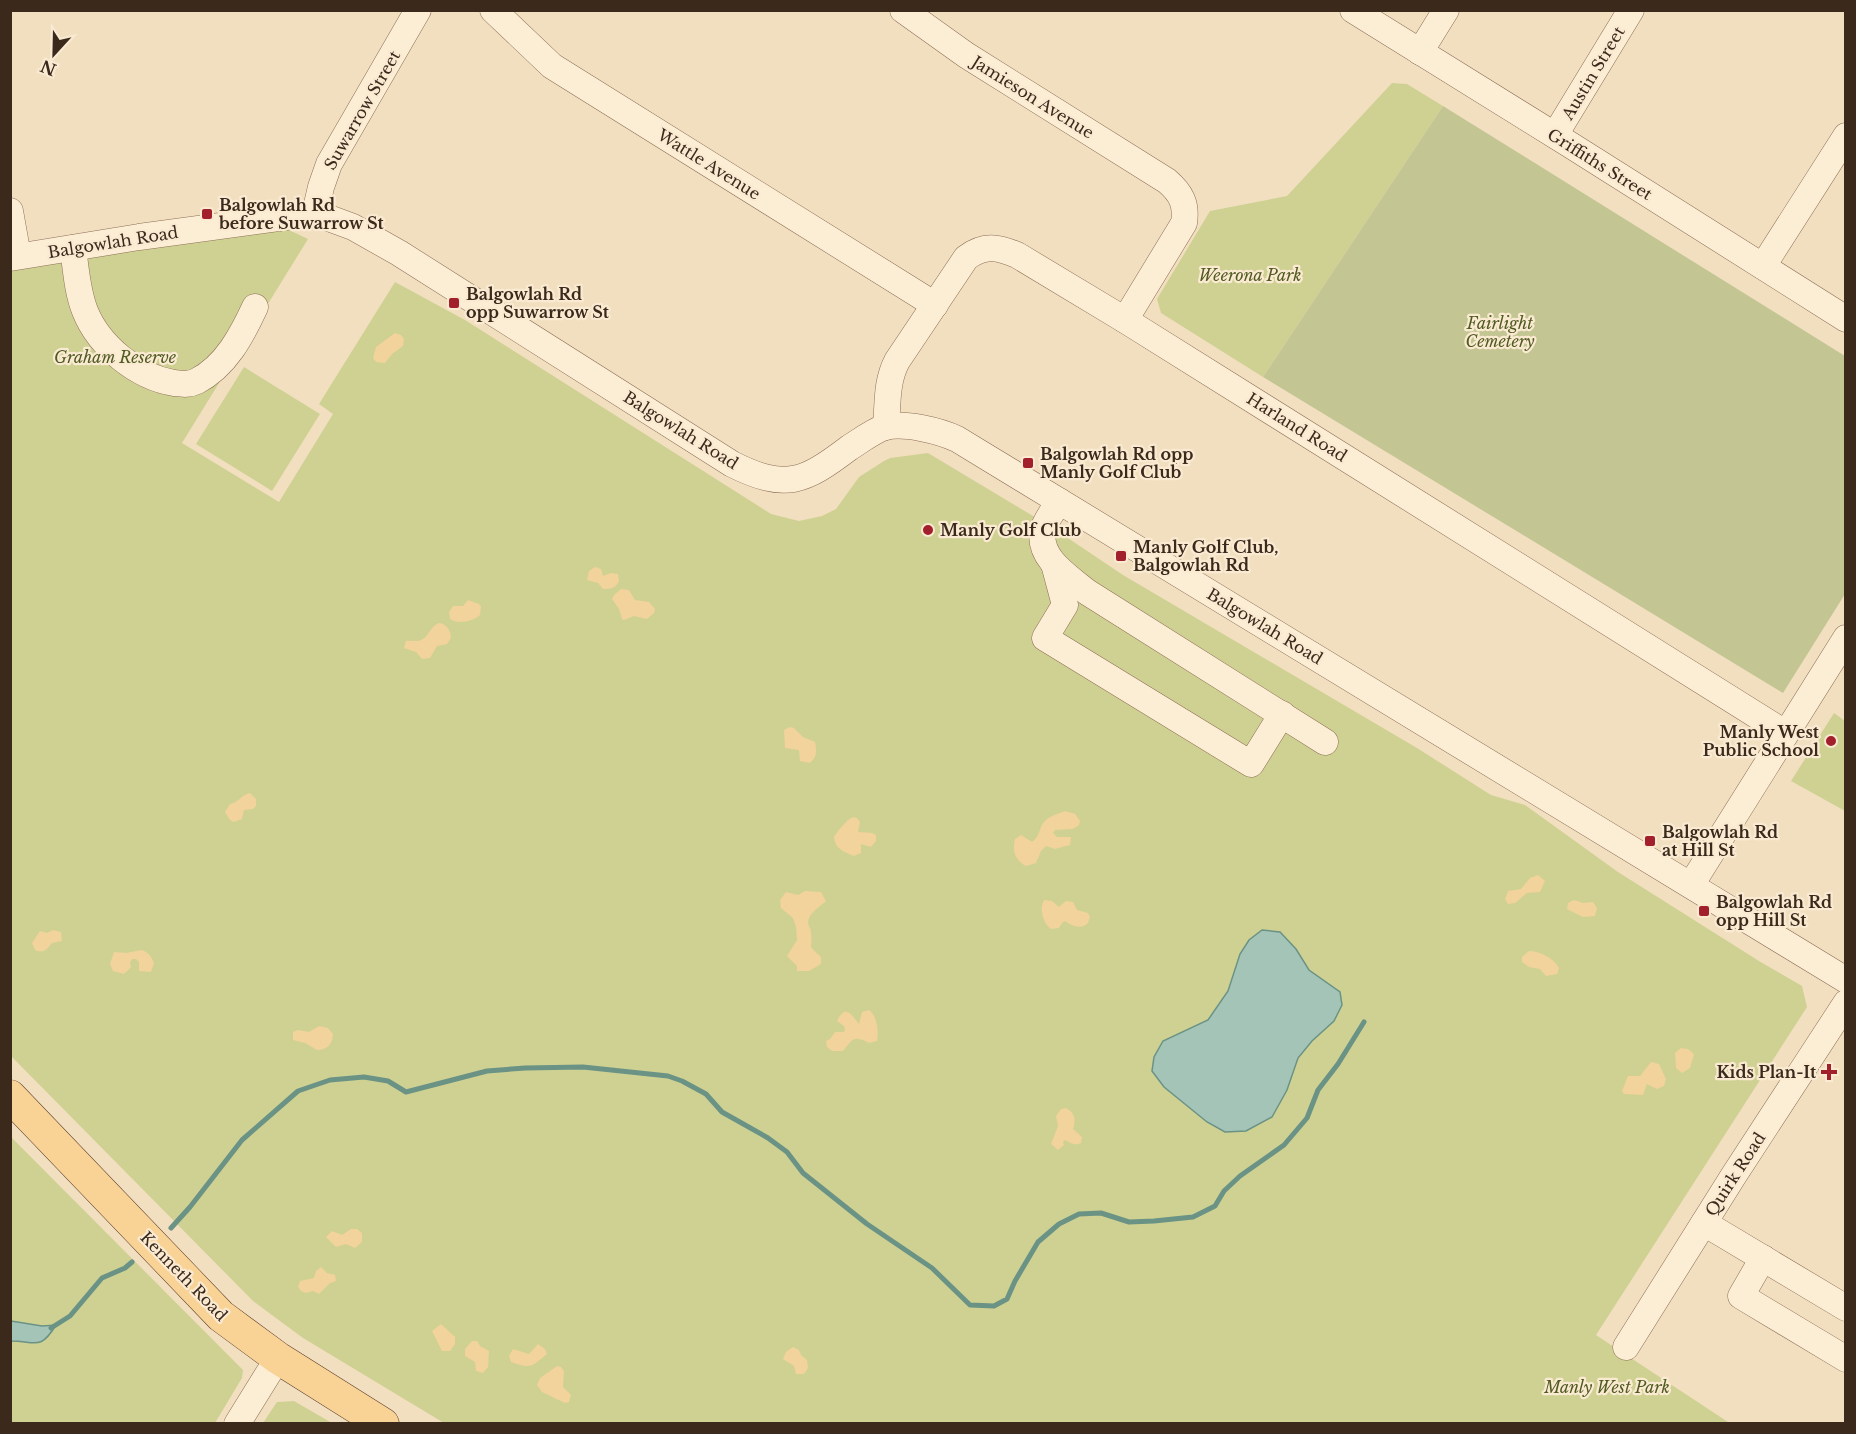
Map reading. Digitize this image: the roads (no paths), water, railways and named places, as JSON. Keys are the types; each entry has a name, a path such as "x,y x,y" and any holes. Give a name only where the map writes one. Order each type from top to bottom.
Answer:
{"main road":[{"name":"Kenneth Road","path":"10,1096 222,1316 278,1358 383,1424"}],"street":[{"name":"Suwarrow Street","path":"315,213 329,164 418,10"},
{"name":"Wattle Avenue","path":"492,10 552,66 935,305"},
{"name":"Jamieson Avenue","path":"903,10 966,55 1178,190 1184,200 1186,212 1184,224 1125,320"},
{"name":"Griffiths Street","path":"1353,10 1845,319"},
{"path":"1420,52 1446,10"},
{"name":"Austin Street","path":"1555,135 1631,10"},
{"path":"1762,266 1845,136"},
{"path":"10,211 14,257"},
{"name":"Balgowlah Road","path":"14,257 315,213 352,227 399,253 732,464 754,474 789,480 809,475 863,439 886,427 916,428 945,433 1845,980"},
{"name":"Harland Road","path":"886,427 891,372 966,258 975,251 993,247 1017,255 1125,320 1785,733"},
{"path":"73,248 79,290 85,311 93,326 117,354 131,365 165,381 186,384 203,377 223,360 238,341 255,307"},
{"path":"1059,501 1043,530 1044,549 1054,564 1087,592 1326,742"},
{"path":"1054,564 1065,605 1045,638 1251,764 1282,714"},
{"path":"1691,885 1845,638"},
{"name":"Quirk Road","path":"1626,1347 1845,1003"},
{"path":"1704,1223 1845,1308"},
{"path":"1763,1258 1741,1296 1845,1359"},
{"path":"237,1424 278,1358"}],"waterway":[{"path":"171,1228 242,1140 298,1091 330,1080 364,1077 388,1081 406,1092 487,1071 583,1067 668,1076 706,1094 722,1112 768,1138 787,1152 803,1173 867,1224 932,1268 970,1305 994,1306 1007,1299 1038,1242 1059,1224 1079,1214 1101,1213 1129,1222 1154,1221 1193,1217 1215,1206 1224,1191 1240,1176 1284,1145 1307,1118 1318,1090 1338,1064 1364,1022"},
{"path":"51,1328 70,1316 102,1278 125,1268 132,1262"}],"place":[{"name":"Balgowlah Rd before Suwarrow St","path":"207,214"},
{"name":"Balgowlah Rd opp Suwarrow St","path":"454,303"},
{"name":"Balgowlah Rd opp Manly Golf Club","path":"1028,463"},
{"name":"Manly Golf Club","path":"928,530"},
{"name":"Manly Golf Club, Balgowlah Rd","path":"1121,556"},
{"name":"Manly West Public School","path":"1831,741"},
{"name":"Balgowlah Rd at Hill St","path":"1650,841"},
{"name":"Balgowlah Rd opp Hill St","path":"1704,911"},
{"name":"Kids Plan-It","path":"1829,1072"}],"park label":[{"name":"Weerona Park","path":"1250,275"},
{"name":"Fairlight Cemetery","path":"1500,332"},
{"name":"Graham Reserve","path":"115,357"},
{"name":"Manly West Park","path":"1607,1387"}]}
